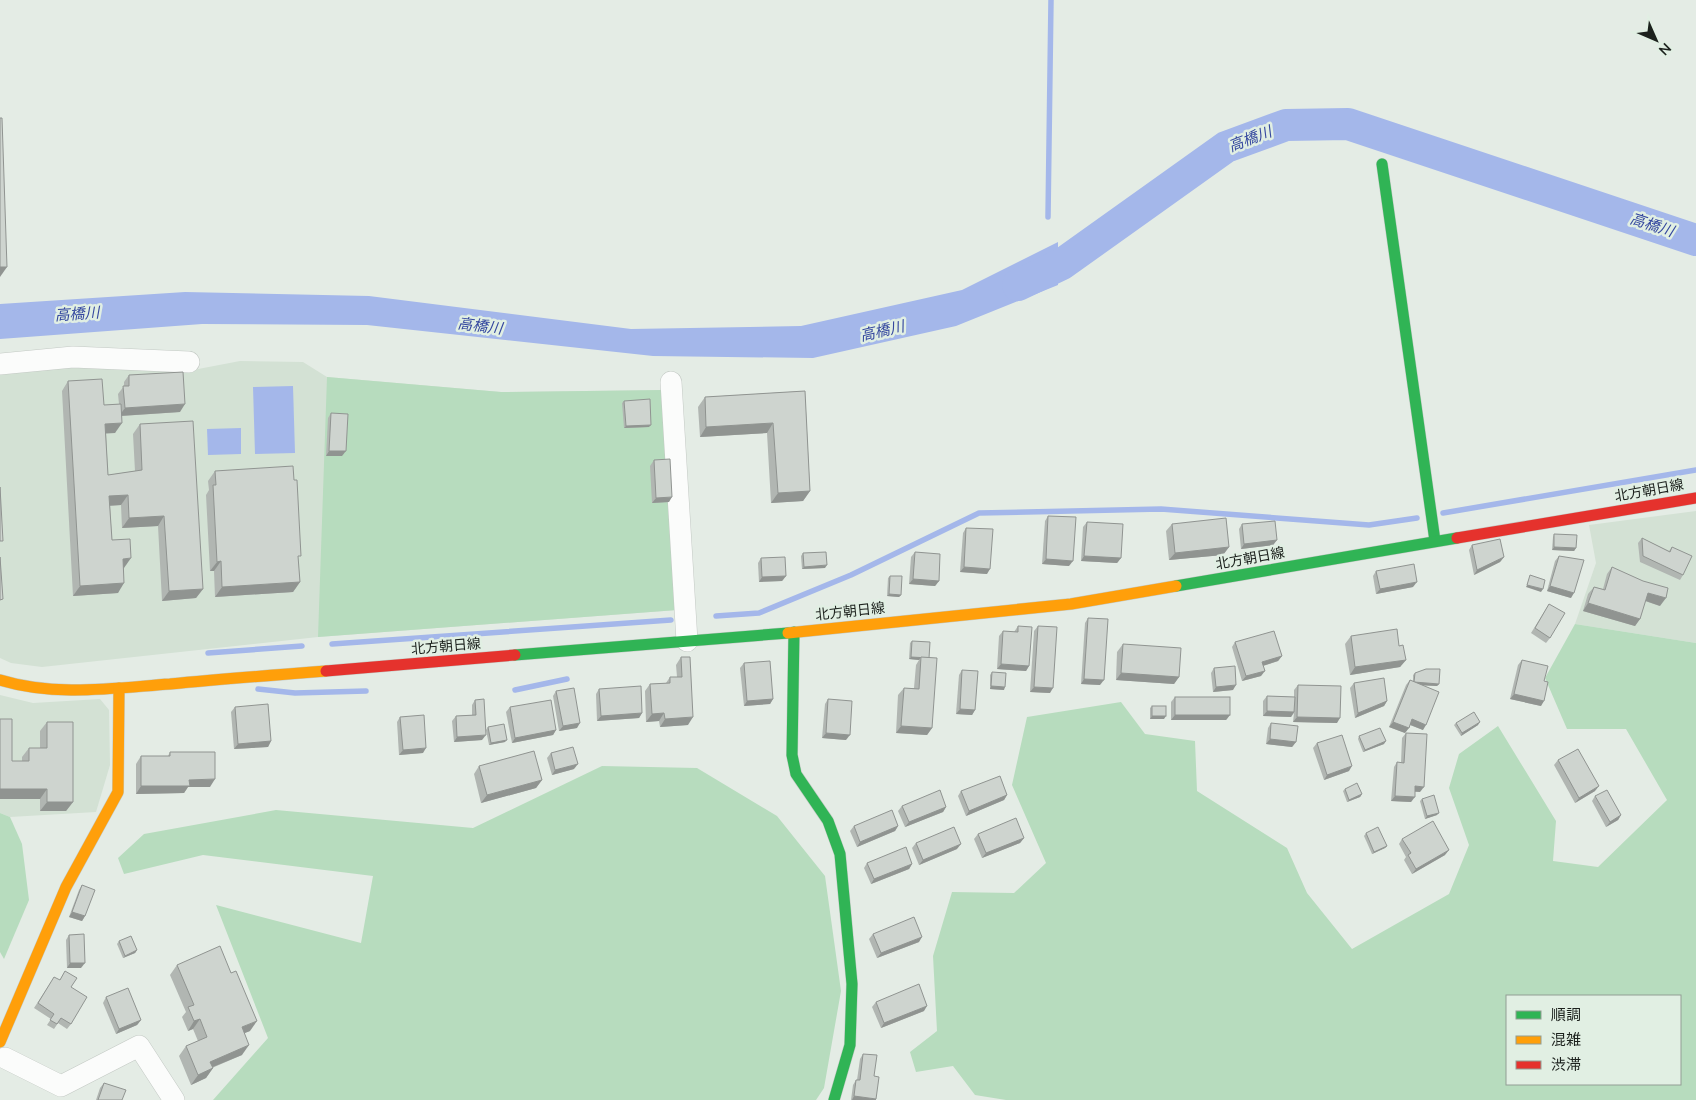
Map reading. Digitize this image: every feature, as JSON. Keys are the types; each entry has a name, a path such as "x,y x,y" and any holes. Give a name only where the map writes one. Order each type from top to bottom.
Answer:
{"main road":[{"path":"1382,164 1435,541"},
{"name":"北方朝日線","path":"0,680 18,687 53,690 118,688 794,632 1071,604 1696,498"},
{"path":"794,632 792,755 796,774 828,821 840,854 847,917 852,984 850,1045 834,1100"},
{"path":"2,1050 66,887 118,792 120,754 118,688"}],"street":[{"path":"0,364 73,357 189,362"},
{"path":"671,382 687,641"},
{"path":"2,1050 61,1086 139,1046 174,1100"}],"shaded area":[{"path":"75,361 193,370 240,361 303,362 327,377 501,392 664,390 677,610 318,637 42,667 11,663 0,658 0,370"},
{"path":"1696,511 1696,643 1575,624 1596,563 1589,525"},
{"path":"0,695 33,703 100,699 109,710 110,765 96,812 10,817 0,813"}],"green space":[{"path":"327,377 501,392 664,390 677,610 318,637"},
{"path":"1575,624 1696,643 1696,1100 1006,1100 975,1095 953,1066 916,1072 910,1052 937,1031 933,956 952,892 1014,893 1046,863 1012,785 1027,717 1121,702 1145,734 1195,741 1197,791 1287,848 1307,893 1352,949 1449,894 1469,845 1449,788 1459,754 1498,726 1556,821 1553,861 1598,867 1667,800 1626,729 1567,729 1545,678"},
{"path":"602,766 697,768 777,816 825,876 841,991 824,1088 816,1100 213,1100 268,1038 216,905 361,943 373,876 203,855 124,874 118,858 144,834 276,810 473,828"},
{"path":"0,813 10,817 22,844 29,900 4,959 0,952"}],"water":[{"path":"1058,242 1058,285 956,326 813,358 653,356 367,325 202,324 0,339 0,304 185,292 369,296 631,329 801,326 962,290"},
{"path":"293,386 295,453 255,454 253,387"},
{"path":"241,428 241,454 208,455 207,429"}],"building":[{"path":"0,118 2,118 7,267 0,267"},
{"path":"183,372 185,404 125,408 123,386 129,386 129,375"},
{"path":"102,379 104,405 121,404 122,423 105,424 108,475 142,470 140,424 193,421 203,589 169,591 164,516 129,518 128,495 109,496 112,540 130,539 131,558 123,559 124,583 80,586 68,381"},
{"path":"805,391 810,491 778,493 773,423 706,427 705,397"},
{"path":"650,399 651,425 626,426 624,401"},
{"path":"331,413 348,414 346,451 329,451"},
{"path":"670,459 672,497 656,498 654,460"},
{"path":"293,466 294,480 297,480 301,556 298,556 300,582 222,587 221,561 217,562 213,485 216,485 215,471"},
{"path":"0,487 3,541 0,541"},
{"path":"1048,516 1076,517 1073,561 1046,559"},
{"path":"1226,518 1229,547 1175,553 1172,524"},
{"path":"1275,521 1277,540 1244,544 1242,524"},
{"path":"1087,522 1123,524 1121,558 1084,556"},
{"path":"966,528 993,529 990,569 964,567"},
{"path":"1554,534 1577,535 1576,548 1554,547"},
{"path":"1642,538 1670,552 1672,547 1692,556 1683,575 1643,556"},
{"path":"1500,539 1504,557 1477,570 1472,545"},
{"path":"826,552 827,565 804,567 803,553"},
{"path":"915,552 940,554 939,581 913,579"},
{"path":"1559,556 1584,560 1574,593 1550,586"},
{"path":"0,557 3,599 0,600"},
{"path":"785,557 786,576 762,577 761,558"},
{"path":"1414,564 1417,582 1380,589 1376,571"},
{"path":"1612,567 1643,581 1668,588 1666,598 1648,593 1640,619 1588,603 1594,587 1605,590"},
{"path":"1530,575 1545,580 1543,589 1527,585"},
{"path":"890,576 902,576 901,595 889,594"},
{"path":"1549,604 1565,613 1550,638 1535,628"},
{"path":"1088,618 1108,619 1104,680 1084,679"},
{"path":"1018,626 1032,627 1029,666 1001,664 1003,631 1018,632"},
{"path":"1038,626 1057,627 1053,688 1034,687"},
{"path":"1397,629 1399,646 1403,645 1406,660 1355,667 1351,636"},
{"path":"1274,631 1282,656 1262,662 1265,671 1246,676 1235,642"},
{"path":"912,641 930,642 929,658 911,657"},
{"path":"1123,644 1181,648 1179,677 1121,673"},
{"path":"681,657 690,657 693,717 665,719 664,713 652,714 650,684 670,683 670,677 682,677"},
{"path":"921,657 937,658 932,728 901,726 904,688 919,689"},
{"path":"1522,660 1548,666 1544,681 1548,682 1544,701 1514,694"},
{"path":"770,661 773,699 747,701 744,663"},
{"path":"1235,666 1236,685 1216,687 1214,668"},
{"path":"1426,669 1440,669 1439,684 1414,682 1415,673"},
{"path":"962,670 978,671 975,710 960,709"},
{"path":"992,672 1006,673 1005,687 991,686"},
{"path":"1384,678 1387,701 1358,713 1354,683"},
{"path":"1410,680 1439,692 1426,725 1412,719 1409,728 1393,722"},
{"path":"1298,685 1341,686 1340,718 1297,717"},
{"path":"641,686 642,713 601,716 599,689"},
{"path":"574,688 580,723 563,726 556,691"},
{"path":"1267,696 1295,697 1294,712 1267,711"},
{"path":"1175,697 1230,697 1230,715 1175,715"},
{"path":"484,699 486,735 457,737 456,716 476,715 475,700"},
{"path":"828,699 852,701 850,735 826,733"},
{"path":"551,700 556,730 515,738 510,707"},
{"path":"268,704 271,741 238,744 235,707"},
{"path":"1152,706 1166,706 1166,716 1152,716"},
{"path":"1474,712 1480,722 1462,733 1456,723"},
{"path":"424,715 426,748 403,750 400,717"},
{"path":"0,719 12,719 12,761 29,761 29,748 47,748 47,722 73,722 73,802 47,802 47,789 0,789"},
{"path":"1271,723 1298,726 1296,742 1270,739"},
{"path":"504,724 507,740 491,743 488,727"},
{"path":"1380,728 1386,741 1365,750 1359,736"},
{"path":"1406,733 1427,734 1424,787 1415,786 1415,797 1395,796 1397,762 1404,763"},
{"path":"1342,735 1352,766 1327,775 1317,743"},
{"path":"573,747 578,764 555,770 551,753"},
{"path":"1578,749 1599,786 1579,798 1558,760"},
{"path":"534,751 542,780 487,795 479,766"},
{"path":"170,752 215,752 215,779 189,780 190,786 141,786 141,756 170,756"},
{"path":"1000,776 1007,795 969,811 961,791"},
{"path":"1357,783 1362,794 1349,800 1345,789"},
{"path":"940,790 946,807 909,822 902,806"},
{"path":"1607,790 1621,815 1610,822 1595,796"},
{"path":"1434,795 1439,813 1427,816 1422,799"},
{"path":"892,810 898,826 860,842 854,826"},
{"path":"1016,818 1024,838 986,853 978,834"},
{"path":"1433,821 1449,850 1416,869 1408,855 1411,853 1402,839"},
{"path":"954,827 961,844 923,860 916,843"},
{"path":"1378,827 1387,846 1374,852 1366,833"},
{"path":"906,847 912,864 874,879 867,863"},
{"path":"82,885 95,890 85,916 72,912"},
{"path":"914,917 922,937 881,953 873,934"},
{"path":"84,934 85,963 70,963 69,935"},
{"path":"131,936 137,950 125,956 119,941"},
{"path":"220,946 231,973 236,971 257,1021 242,1027 249,1045 210,1062 213,1068 198,1075 186,1046 207,1037 200,1019 194,1021 188,1007 194,1005 177,965"},
{"path":"65,971 77,978 71,987 87,997 71,1024 61,1018 57,1024 50,1020 54,1014 38,1003 54,977 60,980"},
{"path":"919,984 927,1006 884,1023 876,1002"},
{"path":"128,988 141,1020 119,1029 106,997"},
{"path":"863,1054 877,1055 874,1076 879,1077 876,1099 854,1096 856,1080 860,1080"},
{"path":"104,1083 126,1090 122,1100 98,1100"}],"waterway":[{"path":"1048,217 1051,0"},
{"name":"高橋川","path":"1018,285 1062,264 1226,147 1286,125 1348,124 1696,240"},
{"path":"1443,513 1696,470"},
{"path":"716,616 759,613 851,575 979,513 1161,509 1369,525 1417,518"},
{"path":"332,644 671,620"},
{"path":"208,653 302,646"},
{"path":"515,690 567,679"},
{"path":"258,689 295,693 366,691"}],"traffic: fast":[{"path":"1382,164 1435,541"},
{"path":"1176,586 1457,538"},
{"path":"794,632 792,755 796,774 828,821 840,854 852,984 850,1045 834,1100"},
{"path":"515,655 788,633"}],"traffic: slow":[{"path":"788,633 1071,604 1176,586"},
{"path":"0,680 42,688 85,690 326,671"},
{"path":"0,1042 66,887 118,792 119,688"}],"traffic: jam":[{"path":"1457,538 1696,498"},
{"path":"326,671 515,655"}]}
